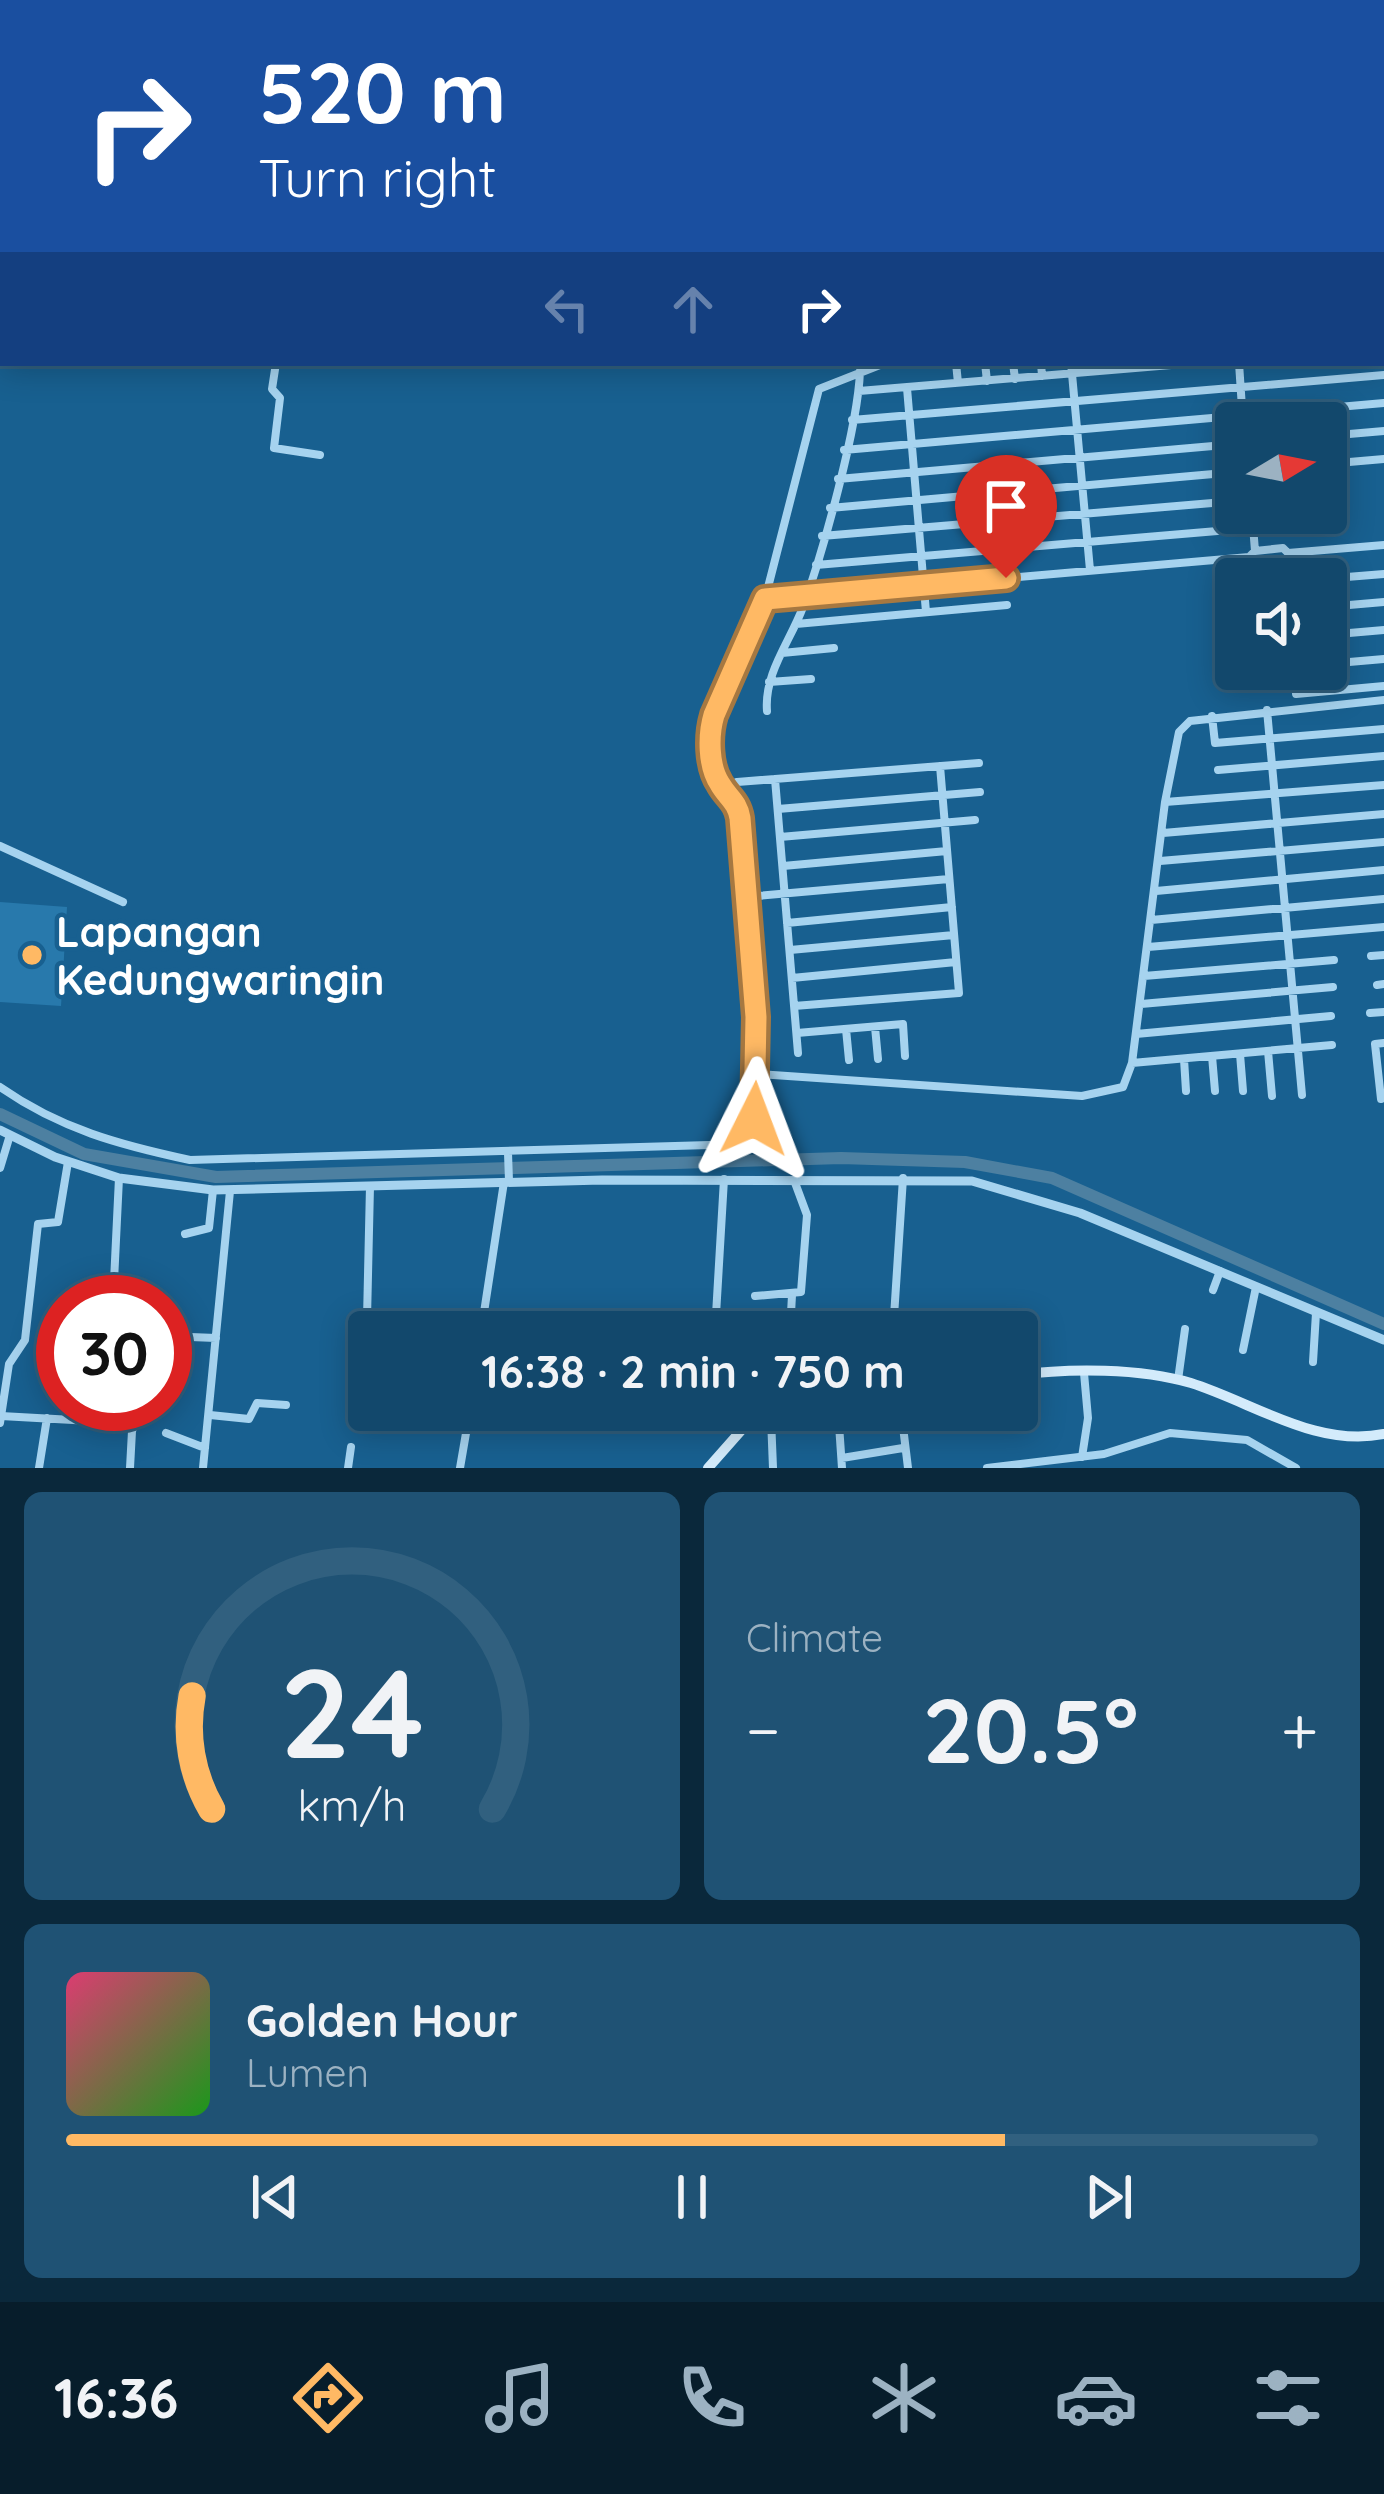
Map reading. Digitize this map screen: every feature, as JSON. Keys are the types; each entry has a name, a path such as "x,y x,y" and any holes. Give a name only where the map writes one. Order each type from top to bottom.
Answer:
{"main road":[{"path":"1038,1374 1084,1372 1178,1380 1336,1438 1384,1434"},
{"path":"708,1468 736,1431"}],"street":[{"path":"275,366 272,389 280,398 274,448 320,455"},
{"path":"0,1087 59,1124 121,1146 190,1160 508,1157 745,1144 754,1129 758,1074 746,897 738,807 716,776 711,725 765,599 814,399 823,383 876,366"},
{"path":"956,366 958,383"},
{"path":"985,366 987,381"},
{"path":"1013,366 1015,379"},
{"path":"1041,366 1042,376"},
{"path":"860,391 1121,366"},
{"path":"1239,366 1241,402"},
{"path":"1072,368 1090,570"},
{"path":"766,711 769,682 816,565 860,391 860,371"},
{"path":"852,420 1384,375"},
{"path":"907,388 926,612"},
{"path":"1347,407 1384,403"},
{"path":"844,450 1215,421"},
{"path":"1347,434 1384,430"},
{"path":"838,478 1215,446"},
{"path":"1347,462 1384,459"},
{"path":"830,508 1215,474"},
{"path":"822,536 1215,503"},
{"path":"816,565 1215,531"},
{"path":"1254,534 1256,550"},
{"path":"765,599 1249,556 1256,550 1384,545"},
{"path":"1347,577 1384,574"},
{"path":"1347,605 1384,602"},
{"path":"796,624 1007,605"},
{"path":"1347,633 1384,630"},
{"path":"782,653 835,648"},
{"path":"1347,662 1384,658"},
{"path":"769,682 812,679"},
{"path":"1296,694 1384,686"},
{"path":"758,1074 1082,1096 1123,1087 1132,1064 1165,802 1179,732 1190,721 1212,716 1384,700"},
{"path":"1268,710 1302,1096"},
{"path":"1212,716 1215,742 1384,729"},
{"path":"1218,770 1384,756"},
{"path":"737,782 979,763"},
{"path":"794,1006 959,993 940,766"},
{"path":"775,779 798,1053"},
{"path":"1165,802 1384,785"},
{"path":"778,809 980,792"},
{"path":"1163,832 1384,814"},
{"path":"780,837 975,820"},
{"path":"1160,861 1384,842"},
{"path":"0,846 123,902"},
{"path":"782,866 947,851"},
{"path":"1156,890 1384,869"},
{"path":"746,897 950,879"},
{"path":"1151,920 1384,899"},
{"path":"787,922 952,907"},
{"path":"1148,947 1384,927"},
{"path":"790,950 954,935"},
{"path":"1371,956 1384,955"},
{"path":"1144,976 1334,959"},
{"path":"792,978 956,962"},
{"path":"1141,1004 1333,987"},
{"path":"1370,1013 1384,1012"},
{"path":"1136,1034 1331,1016"},
{"path":"796,1033 903,1024 905,1056"},
{"path":"875,1027 878,1059"},
{"path":"846,1029 849,1060"},
{"path":"1381,1099 1375,1044 1384,1043"},
{"path":"1132,1064 1331,1045"},
{"path":"1268,1051 1272,1096"},
{"path":"1240,1054 1243,1091"},
{"path":"1212,1056 1215,1091"},
{"path":"1184,1059 1186,1091"},
{"path":"0,1168 5,1133 68,1162 118,1178 230,1191 507,1181 903,1177 972,1181 1037,1197 1384,1340"},
{"path":"485,1311 508,1157"},
{"path":"36,1418 1,1418 12,1360 25,1340 38,1224 58,1222 68,1162"},
{"path":"894,1311 903,1177"},
{"path":"113,1275 118,1178"},
{"path":"716,1311 724,1179"},
{"path":"755,1296 801,1292 808,1238 803,1198 793,1179"},
{"path":"367,1311 370,1184"},
{"path":"185,1234 208,1228 213,1190"},
{"path":"203,1468 230,1191"},
{"path":"1213,1290 1220,1271"},
{"path":"1243,1350 1256,1287"},
{"path":"791,1311 792,1295"},
{"path":"1312,1362 1316,1312"},
{"path":"1178,1380 1185,1329"},
{"path":"192,1337 216,1338"},
{"path":"0,1358 12,1360"},
{"path":"1082,1457 1088,1418 1084,1372"},
{"path":"209,1415 249,1419 257,1402 286,1405"},
{"path":"39,1468 45,1431"},
{"path":"130,1468 132,1431"},
{"path":"460,1468 466,1431"},
{"path":"772,1431 773,1468"},
{"path":"840,1431 842,1463 903,1448"},
{"path":"902,1431 908,1468"},
{"path":"166,1432 206,1448"},
{"path":"987,1468 1082,1457 1157,1435 1190,1433 1247,1440 1297,1468"},
{"path":"348,1468 351,1448"}],"shaded area":[{"name":"Lapangan Kedungwaringin","path":"0,902 67,907 61,1006 0,1002"}],"waterway":[{"path":"0,1114 84,1154 216,1177 841,1158 965,1162 1052,1178 1384,1324"}],"place":[{"name":"Lapangan Kedungwaringin","path":"32,955"}],"route":[{"path":"754,1119 756,1017 740,818 735,801 716,776 710,736 714,715 765,599 1006,578"}]}
